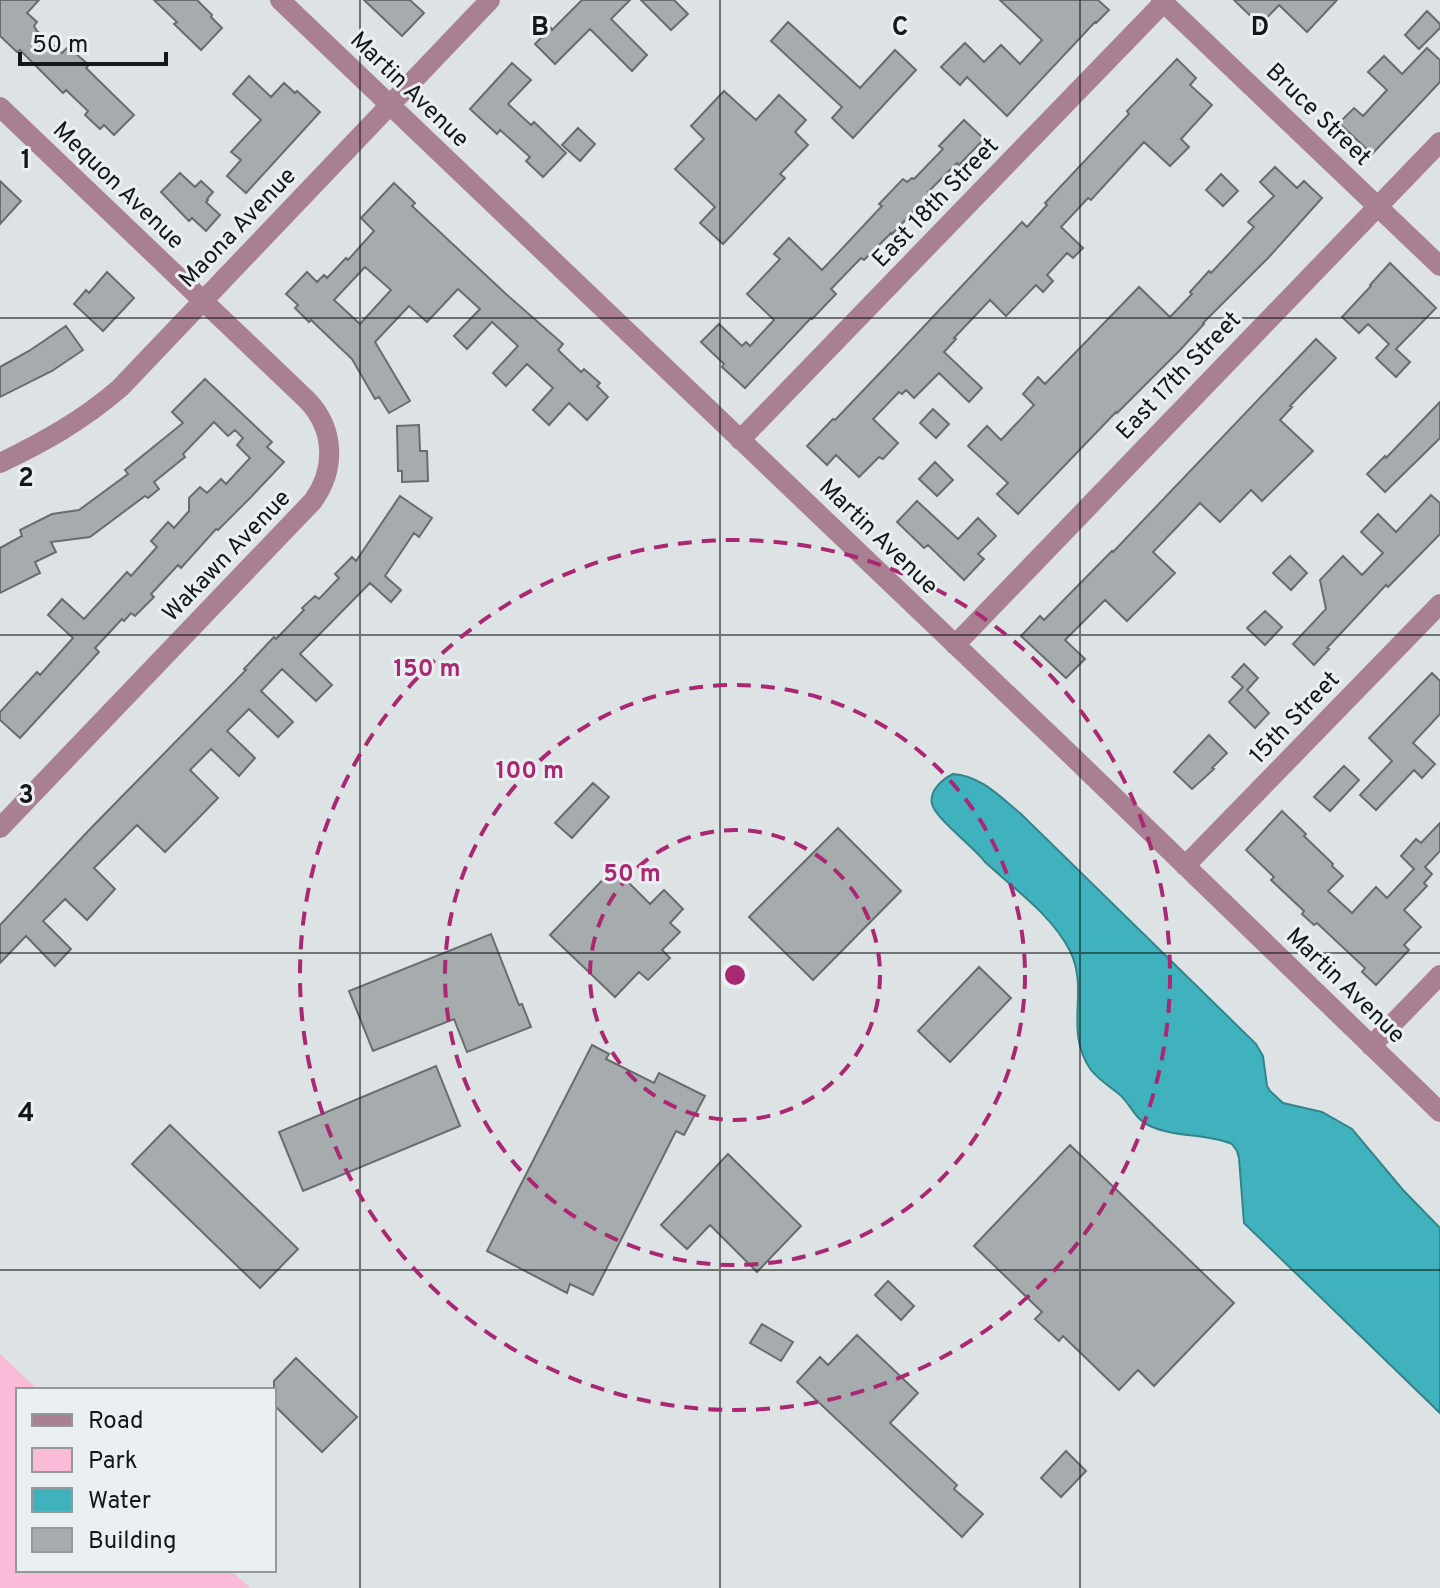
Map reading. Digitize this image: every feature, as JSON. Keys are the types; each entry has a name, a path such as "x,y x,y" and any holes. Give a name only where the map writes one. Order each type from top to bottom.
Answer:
{"street":[{"name":"Martin Avenue","path":"280,0 1440,1112"},
{"name":"Maona Avenue","path":"0,463 43,442 96,408 129,379 490,0"},
{"name":"Bruce Street","path":"1164,1 1440,266"},
{"name":"East 18th Street","path":"740,440 1164,1"},
{"name":"Mequon Avenue","path":"0,107 203,301"},
{"name":"East 17th Street","path":"955,645 1440,142"},
{"name":"Wakawn Avenue","path":"0,828 313,501 324,483 329,469 330,448 319,414 203,301"},
{"name":"15th Street","path":"1185,866 1440,604"},
{"path":"1371,1046 1440,975"}],"green space":[{"path":"0,1354 36,1388 16,1388 16,1572 233,1572 250,1588 0,1588"}],"water":[{"path":"953,774 981,783 1020,813 1256,1044 1263,1056 1270,1091 1283,1103 1322,1112 1352,1129 1403,1190 1440,1228 1440,1413 1244,1223 1239,1158 1232,1144 1168,1132 1148,1125 1091,1070 1079,1040 1078,981 1070,951 1043,914 947,825 932,804 935,790"}],"building":[{"path":"0,0 39,0 27,13 37,22 34,26 37,31 62,53 68,47 89,65 86,68 134,115 114,135 104,125 100,129 85,115 88,111 66,90 63,93 20,50 17,52 0,36"},
{"path":"154,0 197,0 222,28 201,50"},
{"path":"364,0 410,0 424,13 402,36"},
{"path":"582,0 630,0 611,19 647,55 632,71 590,29 555,64 535,44"},
{"path":"641,0 674,0 688,14 671,30"},
{"path":"1000,0 1098,0 1109,10 1007,116 967,77 960,85 941,67 965,43 984,62 1001,45 1020,64 1042,40"},
{"path":"1234,0 1337,0 1307,32 1279,5 1260,25"},
{"path":"1427,11 1440,24 1440,28 1419,49 1405,35"},
{"path":"788,22 860,88 895,50 916,70 853,138 832,118 842,107 771,41"},
{"path":"1427,48 1440,60 1440,82 1372,154 1339,123 1354,108 1363,116 1387,90 1368,72 1384,56 1402,74"},
{"path":"1177,59 1196,78 1190,85 1212,105 1181,139 1189,147 1170,166 1144,142 1091,200 1088,198 1061,227 1083,248 1073,258 1067,253 1047,275 1053,281 1043,292 1036,285 1006,316 990,300 954,338 944,352 982,388 969,402 939,373 914,398 906,390 902,394 899,392 873,419 898,443 883,459 879,457 859,477 836,455 827,465 807,446 1022,222 1027,227 1047,205 1045,203 1129,114 1127,111"},
{"path":"512,63 531,80 508,104 531,125 534,122 566,153 543,177 526,161 530,157 500,130 497,134 470,109"},
{"path":"249,76 271,97 284,83 320,112 246,193 227,176 241,160 231,152 261,120 233,94"},
{"path":"724,91 756,120 779,95 806,120 795,132 808,145 780,174 785,178 723,244 700,223 715,207 675,169 704,139 691,126"},
{"path":"964,120 984,139 928,192 930,194 892,234 864,260 861,258 831,289 836,294 745,388 701,342 719,324 742,346 746,342 750,346 774,320 747,294 780,259 774,254 789,238 822,270 903,179 907,182 914,179 943,149 939,146"},
{"path":"578,128 595,144 580,161 562,145"},
{"path":"1275,167 1297,188 1304,181 1322,198 1181,349 1018,514 997,494 1008,483 968,446 987,426 1001,440 1034,405 1023,394 1038,377 1045,384 1139,287 1170,317 1209,271 1211,273 1254,227 1248,222 1274,196 1260,182"},
{"path":"180,173 195,187 201,181 213,192 206,202 220,215 206,231 192,218 189,221 161,192"},
{"path":"1221,174 1238,191 1223,206 1206,190"},
{"path":"0,181 21,201 0,224"},
{"path":"394,183 415,203 412,206 563,344 558,350 581,372 584,369 600,383 597,386 608,397 587,420 569,403 549,425 533,410 553,388 527,364 506,386 493,373 518,346 492,322 467,349 454,336 480,309 458,289 427,322 409,306 375,342 410,401 389,413 379,397 375,399 352,359 311,320 309,322 286,294 307,272 317,282 324,275 327,278 346,258 348,260 374,231 361,218","holes":["365,267 391,290 360,324 334,300"]},
{"path":"1390,263 1436,308 1396,349 1410,362 1396,377 1376,358 1389,344 1368,324 1359,333 1342,317"},
{"path":"107,272 134,298 103,331 74,304 86,290 89,293"},
{"path":"66,326 83,350 52,371 0,397 0,367"},
{"path":"1316,339 1336,358 1280,420 1313,451 1262,501 1251,490 1220,522 1200,503 1153,552 1175,573 1127,621 1105,600 1065,640 1085,659 1066,678 1021,636 1040,616 1044,620 1113,552"},
{"path":"205,379 272,442 267,447 284,462 181,568 178,565 135,616 131,613 124,621 122,619 95,648 99,652 20,738 0,720 0,712 37,672 40,675 73,638 48,615 62,599 84,619 127,572 131,576 157,547 151,541 168,522 174,528 189,511 189,498 200,487 207,493 221,479 226,484 250,458 237,445 243,438 235,430 228,436 214,422 183,454 185,457 154,482 159,489 148,498 145,496 90,537 51,542 56,552 35,562 40,573 0,593 0,548 22,536 20,530 52,514 79,510 128,474 125,470 183,423 172,412"},
{"path":"1440,402 1440,438 1385,492 1367,474"},
{"path":"933,409 949,424 936,438 920,423"},
{"path":"419,425 420,451 427,451 428,481 402,482 402,471 398,471 397,426"},
{"path":"935,462 953,480 937,496 919,479"},
{"path":"1431,495 1440,503 1440,534 1388,587 1386,585 1314,665 1293,644 1326,609 1320,580 1343,556 1362,575 1383,553 1361,532 1378,514 1396,532"},
{"path":"400,496 432,518 419,537 414,533 385,576 401,590 391,602 370,583 300,654 332,685 316,701 282,669 261,691 293,722 278,737 249,709 227,731 255,758 239,776 211,749 190,770 218,798 165,852 137,825 94,868 115,889 87,920 65,899 43,921 71,949 55,966 26,936 0,963 0,925 246,670 274,637 276,639 304,610 302,608 315,596 319,599 339,578 335,574 352,557 356,561"},
{"path":"917,501 958,539 978,518 996,536 978,554 984,559 964,580 928,545 924,548 897,522"},
{"path":"1290,556 1307,573 1291,590 1273,573"},
{"path":"1265,611 1282,627 1265,645 1247,628"},
{"path":"1244,664 1258,678 1247,690 1269,713 1255,728 1229,702 1243,687 1232,677"},
{"path":"1432,673 1440,681 1440,714 1413,743 1435,764 1422,778 1414,770 1376,810 1360,795 1392,761 1369,738"},
{"path":"1209,735 1227,753 1192,789 1174,772"},
{"path":"1344,766 1359,780 1330,811 1314,797"},
{"path":"593,783 609,797 572,838 555,823"},
{"path":"1282,811 1343,876 1328,891 1352,913 1376,887 1387,898 1414,869 1401,856 1416,839 1421,843 1440,823 1440,851 1425,867 1432,874 1424,883 1427,886 1404,910 1421,927 1404,945 1409,950 1376,985 1362,972 1365,968 1317,923 1314,925 1302,914 1304,911 1271,880 1274,877 1246,850"},
{"path":"838,828 901,891 813,980 749,917"},
{"path":"614,868 650,904 664,890 683,909 670,923 680,932 662,950 670,958 648,980 639,972 615,997 550,935"},
{"path":"491,934 531,1027 467,1052 454,1019 373,1051 349,991"},
{"path":"979,967 1011,998 950,1062 918,1031"},
{"path":"592,1045 609,1054 606,1059 654,1083 659,1073 705,1096 684,1135 676,1131 593,1295 570,1284 567,1293 487,1251"},
{"path":"436,1066 460,1126 303,1191 279,1132"},
{"path":"170,1125 298,1249 260,1288 132,1164"},
{"path":"1070,1145 1234,1303 1154,1386 1138,1370 1119,1390 1063,1336 1059,1341 1035,1319 1042,1312 974,1246"},
{"path":"728,1154 801,1226 757,1272 710,1225 687,1249 661,1225"},
{"path":"888,1281 914,1306 901,1320 875,1295"},
{"path":"762,1324 793,1342 781,1361 750,1343"},
{"path":"857,1335 918,1393 890,1423 957,1485 954,1489 983,1514 962,1537 797,1382 820,1357 828,1365"},
{"path":"296,1358 357,1417 322,1452 276,1407 274,1381"},
{"path":"1066,1451 1086,1471 1061,1497 1041,1478"}]}
